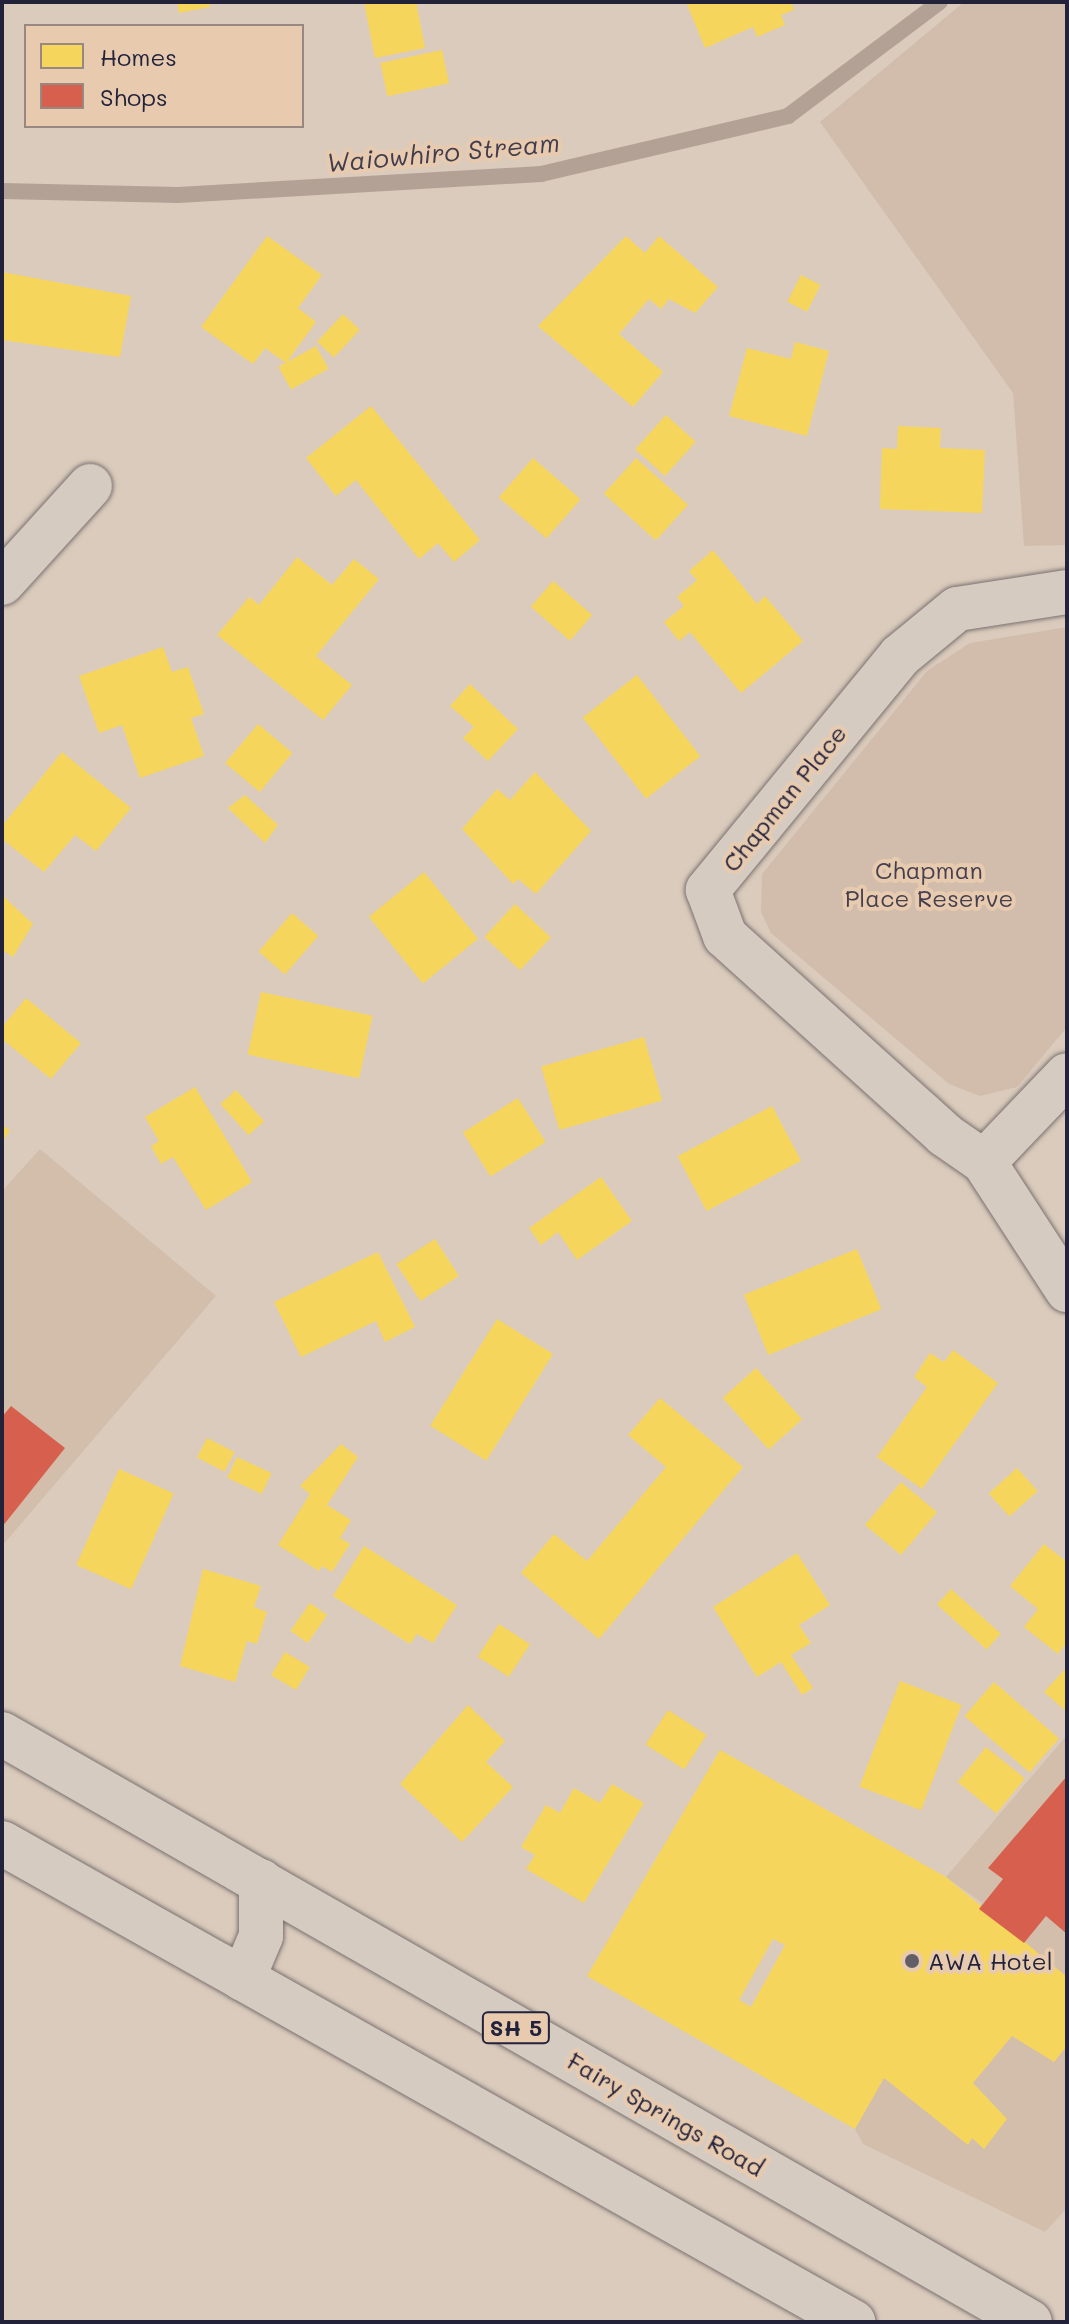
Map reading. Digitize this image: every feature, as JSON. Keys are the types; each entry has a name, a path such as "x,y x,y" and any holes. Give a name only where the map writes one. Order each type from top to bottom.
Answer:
{"main road":[{"path":"2,583 90,486"},
{"name":"Chapman Place","path":"1067,592 957,609 900,656 708,890 725,936 945,1135 984,1162 1067,1290"},
{"path":"984,1162 1067,1075"},
{"name":"Fairy Springs Road","path":"2,1734 1030,2322"},
{"path":"2,1843 853,2322"},
{"path":"243,1979 261,1936 261,1881"}],"shaded area":[{"path":"40,1149 216,1296 2,1546 2,1191"},
{"path":"1067,1735 1067,2208 1045,2232 863,2144 855,2129 982,1903 946,1877"}],"green space":[{"path":"964,2 1067,2 1067,545 1024,546 1013,393 820,122"},
{"name":"Chapman Place Reserve","path":"1067,627 1067,1027 1017,1087 980,1096 949,1084 771,933 761,912 762,874 927,671 970,643"}],"building: Homes":[{"path":"177,2 209,2 210,7 179,13"},
{"path":"364,2 416,2 425,48 375,58"},
{"path":"686,2 791,2 794,10 781,15 785,25 757,37 753,27 705,48"},
{"path":"442,50 449,83 387,96 380,63"},
{"path":"267,236 322,275 298,308 316,322 286,363 265,348 253,364 201,327"},
{"path":"626,236 645,253 659,236 718,287 695,313 669,299 661,309 649,299 619,334 663,372 633,407 538,326"},
{"path":"2,272 131,296 120,357 2,340"},
{"path":"801,275 821,285 807,312 787,302"},
{"path":"343,314 360,330 334,357 317,342"},
{"path":"795,342 829,351 807,436 729,416 747,348 791,359"},
{"path":"316,346 329,369 291,390 278,367"},
{"path":"371,406 480,540 454,562 438,543 419,559 356,480 336,496 306,458"},
{"path":"666,415 696,442 665,476 635,449"},
{"path":"898,426 941,428 940,448 985,450 982,513 880,509 882,448 897,449"},
{"path":"533,458 581,499 546,539 499,497"},
{"path":"636,458 688,505 656,541 604,494"},
{"path":"713,550 757,604 765,596 803,641 741,693 690,632 679,641 664,622 684,606 677,597 697,580 689,571"},
{"path":"297,557 332,585 354,559 379,579 316,656 352,685 323,720 217,635 249,597 259,605"},
{"path":"553,581 592,615 570,641 531,607"},
{"path":"163,647 172,672 188,667 204,714 191,718 204,756 140,778 122,725 99,733 79,676"},
{"path":"637,675 700,756 646,799 583,717"},
{"path":"470,684 518,729 488,761 463,738 474,727 450,706"},
{"path":"258,724 292,753 260,792 225,763"},
{"path":"62,752 131,808 96,851 75,835 44,872 2,839 2,826"},
{"path":"535,772 591,831 536,894 518,879 513,884 462,829 497,789 510,800"},
{"path":"245,795 278,825 265,843 228,808"},
{"path":"424,872 478,939 423,984 369,917"},
{"path":"2,895 33,924 13,957 2,950"},
{"path":"515,904 551,937 520,970 484,937"},
{"path":"292,913 318,936 285,974 259,951"},
{"path":"261,992 373,1016 359,1078 248,1055"},
{"path":"26,998 81,1043 51,1079 2,1039 2,1027"},
{"path":"644,1037 662,1100 559,1130 541,1066"},
{"path":"195,1087 252,1182 206,1210 173,1157 161,1164 151,1146 159,1141 145,1117"},
{"path":"236,1090 264,1121 248,1135 220,1104"},
{"path":"518,1098 546,1142 490,1177 463,1132"},
{"path":"772,1106 801,1161 707,1211 678,1156"},
{"path":"2,1125 10,1130 2,1143"},
{"path":"601,1177 632,1221 577,1260 558,1232 541,1245 529,1228"},
{"path":"435,1239 459,1276 420,1301 396,1264"},
{"path":"857,1249 881,1309 768,1355 744,1295"},
{"path":"378,1252 415,1327 385,1342 376,1321 301,1357 274,1302"},
{"path":"497,1319 553,1354 486,1461 430,1426"},
{"path":"953,1350 998,1383 922,1489 877,1457 927,1387 914,1377 930,1353 944,1362"},
{"path":"756,1368 802,1419 769,1449 723,1398"},
{"path":"660,1398 743,1467 599,1639 521,1573 554,1534 587,1561 666,1467 628,1435"},
{"path":"207,1438 235,1452 225,1472 197,1458"},
{"path":"341,1444 358,1457 327,1505 351,1520 340,1538 350,1544 332,1572 322,1566 319,1571 278,1545 310,1494 300,1486"},
{"path":"237,1457 271,1473 262,1494 227,1478"},
{"path":"1017,1468 1038,1491 1010,1516 989,1493"},
{"path":"119,1469 174,1493 131,1589 76,1565"},
{"path":"901,1482 937,1512 901,1555 865,1525"},
{"path":"1044,1544 1067,1562 1067,1642 1058,1654 1024,1627 1038,1609 1010,1586"},
{"path":"364,1546 457,1605 433,1643 417,1634 410,1644 333,1596"},
{"path":"797,1553 830,1605 799,1625 811,1643 791,1655 813,1688 802,1695 781,1662 757,1677 713,1607"},
{"path":"203,1569 261,1586 254,1607 267,1612 257,1644 247,1641 235,1682 180,1666"},
{"path":"951,1589 1001,1634 987,1649 937,1605"},
{"path":"310,1603 327,1615 308,1643 290,1631"},
{"path":"499,1624 530,1644 509,1677 478,1657"},
{"path":"285,1652 310,1667 296,1690 271,1675"},
{"path":"1067,1667 1067,1712 1044,1692"},
{"path":"900,1681 962,1705 921,1810 860,1786"},
{"path":"994,1682 1059,1738 1029,1772 964,1716"},
{"path":"468,1705 505,1741 486,1762 513,1787 462,1842 400,1784"},
{"path":"668,1710 707,1735 684,1769 646,1744"},
{"path":"986,1747 1025,1778 997,1813 958,1782"},
{"name":"AWA Hotel","path":"720,1750 946,1877 1067,1977 1067,2046 1054,2062 1012,2036 973,2083 1007,2119 984,2149 972,2138 968,2145 884,2078 855,2129 587,1976","holes":["773,1939 785,1945 751,2007 739,2000"]},
{"path":"612,1784 644,1803 584,1903 526,1869 535,1855 521,1847 546,1805 560,1813 574,1788 600,1803"}],"building: Shops":[{"path":"11,1406 65,1448 2,1527 2,1417"},
{"path":"1067,1776 1067,1934 1046,1916 1024,1943 979,1909 1003,1879 988,1868"}],"waterway":[{"name":"Waiowhiro Stream","path":"2,191 178,195 541,174 788,116 940,2"}],"place":[{"name":"AWA Hotel","path":"912,1961"}]}
